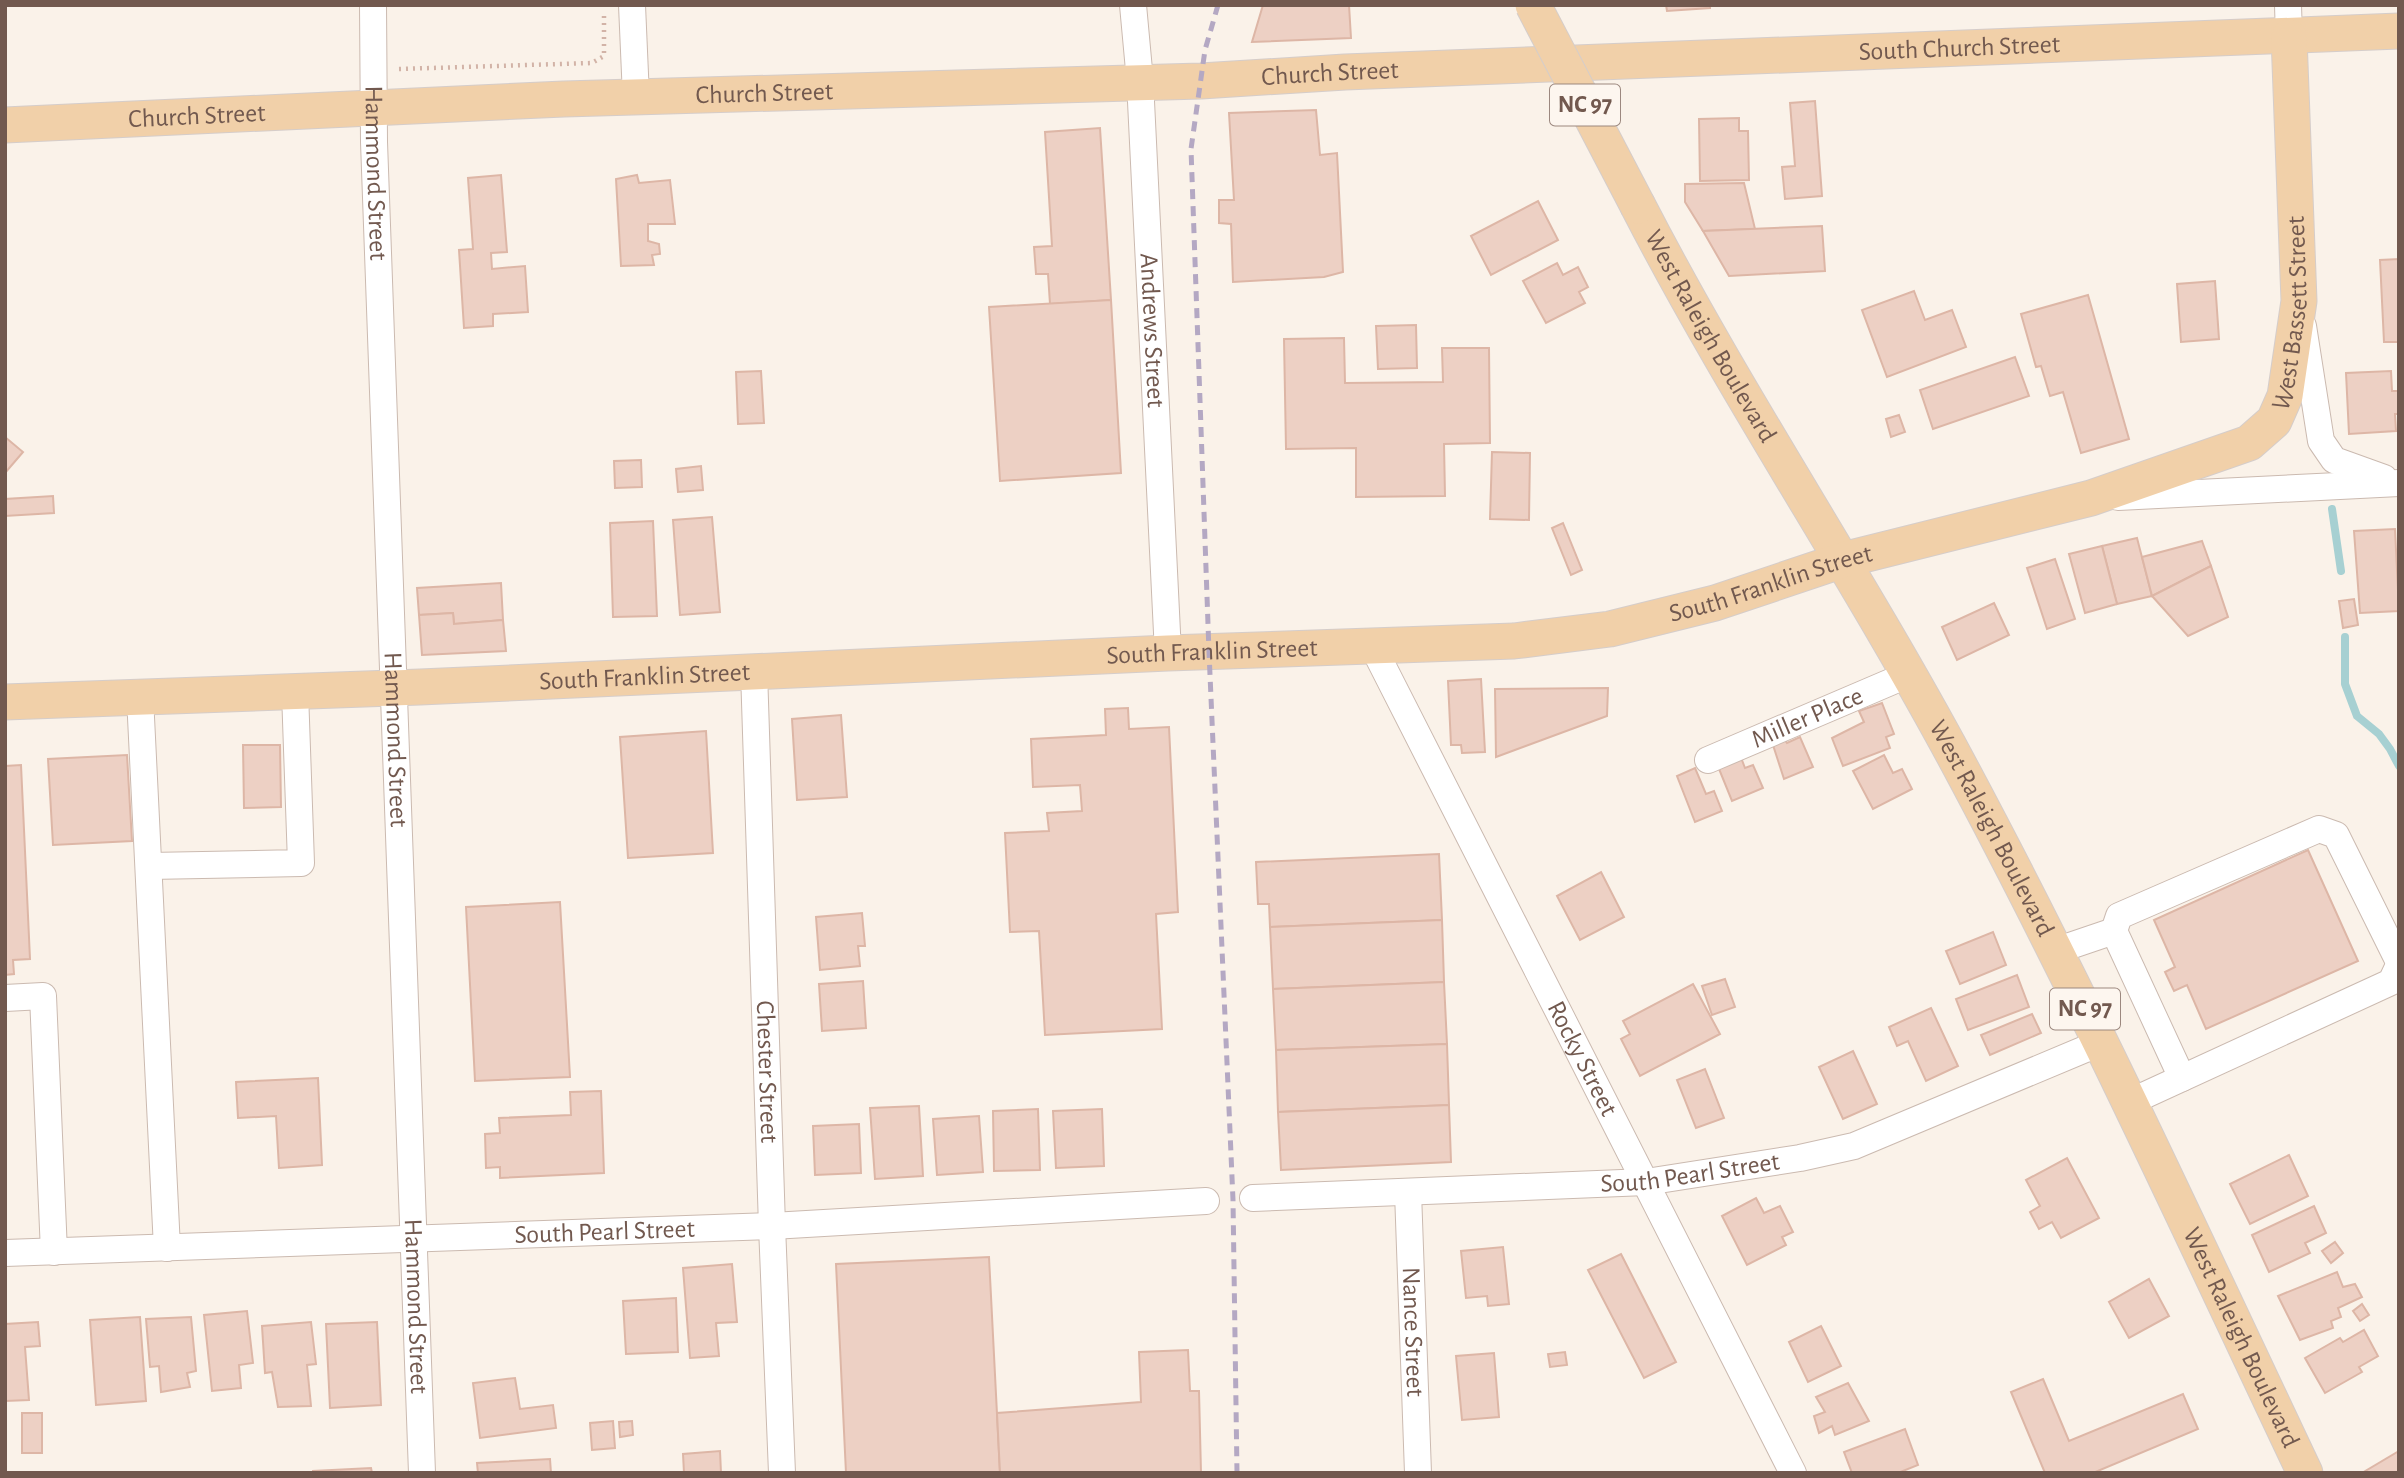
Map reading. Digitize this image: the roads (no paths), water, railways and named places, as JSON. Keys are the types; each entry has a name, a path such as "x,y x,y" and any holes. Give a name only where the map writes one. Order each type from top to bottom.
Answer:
{"main road":[{"name":"West Raleigh Boulevard","path":"1532,5 1738,387 1843,560 1956,760 2102,1042 2305,1473"},
{"name":"South Church Street","path":"1522,66 2288,21 2399,32"},
{"name":"West Bassett Street","path":"2091,498 2249,443 2274,421 2285,396 2299,302 2288,21"},
{"name":"Church Street","path":"5,125 636,97 1522,66"},
{"name":"South Franklin Street","path":"5,702 1514,641 1610,629 1715,603 1843,560 2091,498"}],"street":[{"name":"Hammond Street","path":"373,5 373,110 422,1473"},
{"path":"632,5 636,97"},
{"name":"Andrews Street","path":"1133,5 1140,81 1168,653"},
{"name":"South Franklin Street","path":"2299,302 2320,441 2334,460 2399,483"},
{"name":"South Franklin Street","path":"2091,498 2399,483"},
{"name":"Rocky Street","path":"1373,645 1793,1473"},
{"name":"Chester Street","path":"754,671 782,1473"},
{"name":"Miller Place","path":"1708,760 1907,675"},
{"path":"149,866 301,863 295,691"},
{"path":"140,697 167,1248"},
{"path":"2130,1102 2391,982 2399,963 2336,835 2319,829 2119,916 2114,930 2182,1078"},
{"path":"2054,951 2114,930"},
{"path":"5,998 43,996 54,1252"},
{"name":"South Pearl Street","path":"1253,1198 1646,1182 1800,1158 1854,1146 2102,1042"},
{"name":"Nance Street","path":"1408,1192 1418,1473"},
{"name":"South Pearl Street","path":"5,1253 772,1226 1206,1201"}],"waterway":[{"path":"2332,509 2341,571"},
{"path":"2345,637 2345,684 2357,716 2379,734 2399,766"}],"railway":[{"path":"1218,5 1205,50 1191,149 1233,1200 1237,1473"}]}
